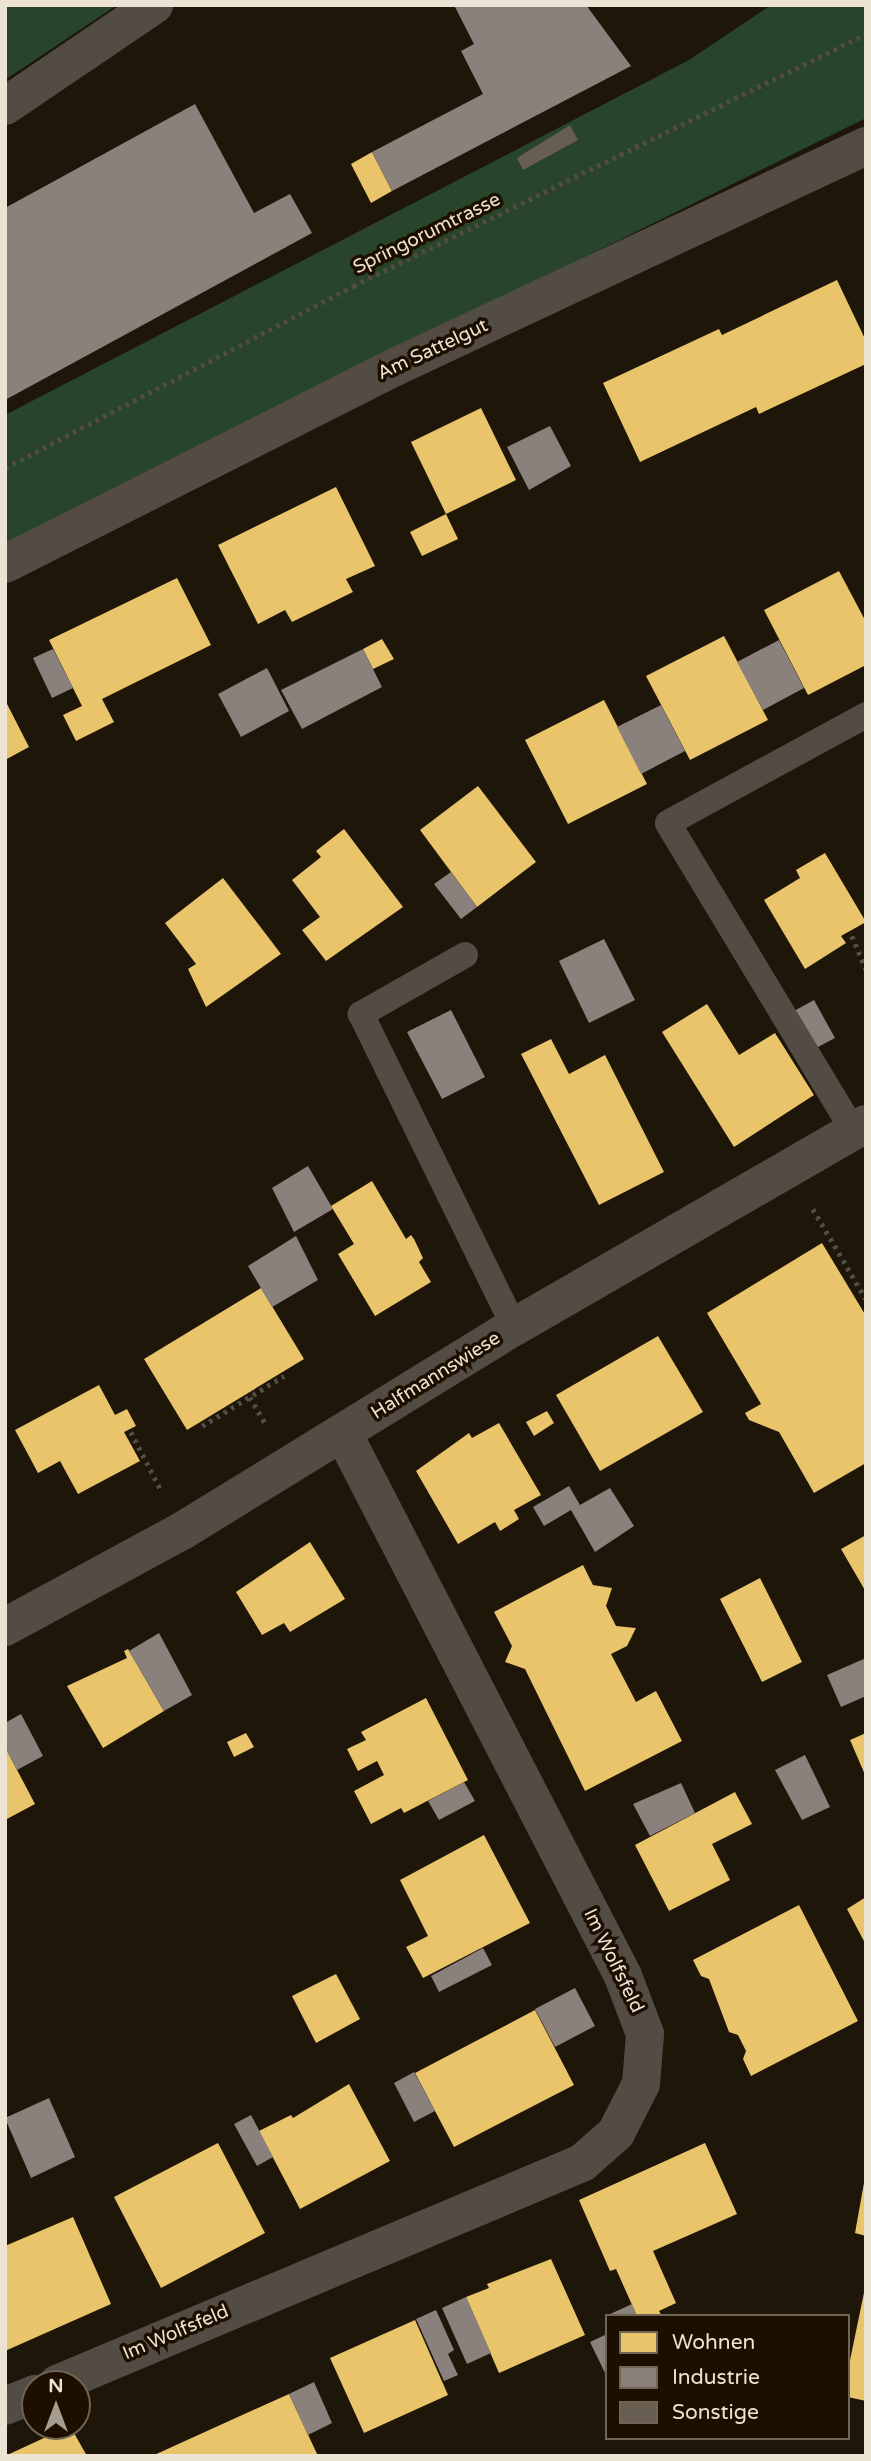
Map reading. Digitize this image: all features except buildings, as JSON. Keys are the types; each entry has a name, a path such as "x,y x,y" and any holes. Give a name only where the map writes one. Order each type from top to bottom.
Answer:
{"street":[{"path":"5,106 154,5"},
{"name":"Am Sattelgut","path":"5,564 393,369 866,146"},
{"name":"Halfmannswiese","path":"5,1627 69,1596 344,1435 514,1327 860,1127"},
{"name":"Im Wolfsfeld","path":"90,2370 582,2162 616,2133 641,2084 645,2034 624,1976 344,1435"}],"lane":[{"path":"860,1127 668,823 866,715"},
{"path":"465,955 361,1014 514,1327"}],"path":[{"name":"Springorumtrasse","path":"5,468 353,286 866,34"},
{"path":"852,936 866,969"},
{"path":"788,1168 866,1299"},
{"path":"202,1426 284,1376"},
{"path":"250,1397 265,1422"},
{"path":"131,1432 157,1483"}],"green space":[{"path":"5,5 117,5 5,80"},
{"path":"771,5 866,5 866,118 5,544 5,415 689,60"}]}
